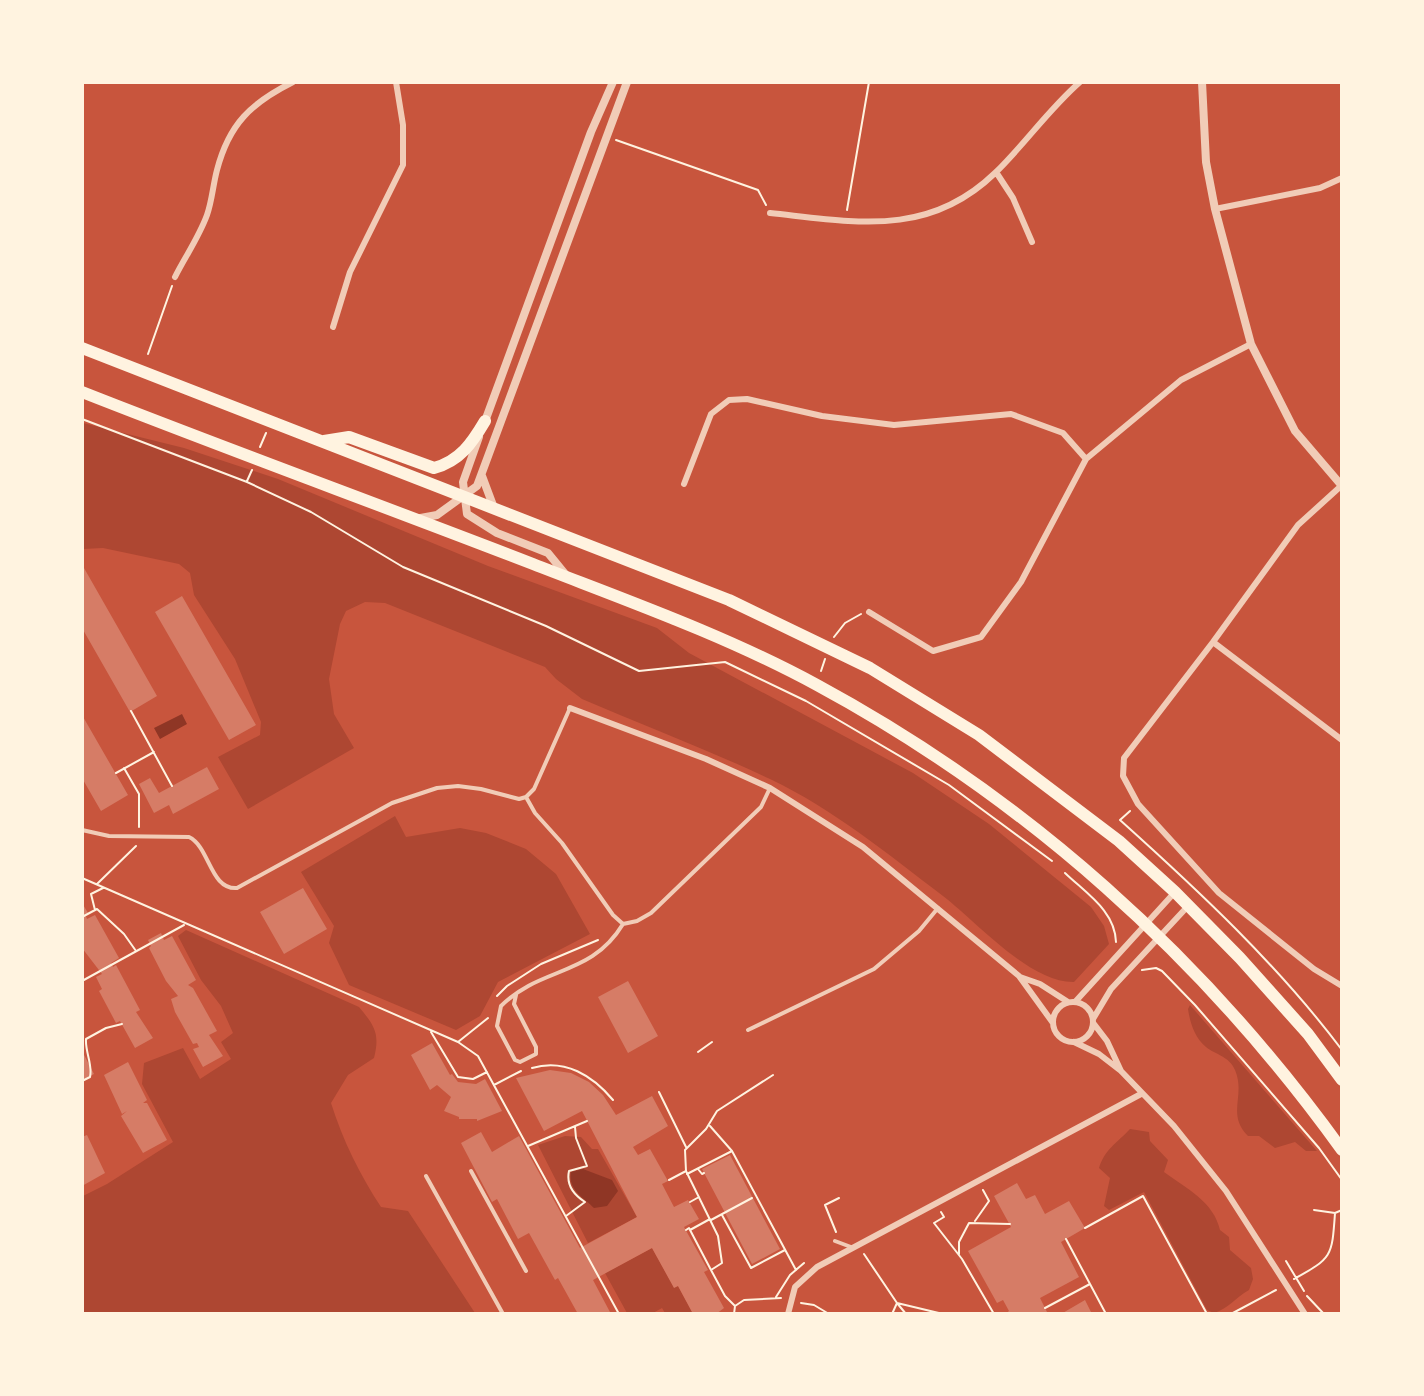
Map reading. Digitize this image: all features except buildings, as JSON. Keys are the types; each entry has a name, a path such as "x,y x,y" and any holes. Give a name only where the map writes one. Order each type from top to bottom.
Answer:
{"highway":[{"path":"82,348 729,600 870,668 979,735 1119,841 1175,892 1272,994 1308,1034 1341,1080"},
{"path":"84,394 568,578 765,660 816,684 867,714 978,784 1062,848 1146,922 1243,1024 1341,1150"},
{"path":"324,441 348,437 434,468 448,464 457,458 472,443 485,421"}],"street":[{"path":"174,277 207,215 218,168 229,135 249,110 267,95 293,82"},
{"path":"333,327 350,272 403,165 403,125 396,82"},
{"path":"568,578 548,553 497,533 467,514 463,482 591,132 613,82"},
{"path":"414,519 437,514 464,497 477,486 482,476 605,136 627,82"},
{"path":"770,213 882,223 920,217 961,200 996,172 1080,82"},
{"path":"1202,82 1206,162 1215,209 1251,344 1295,431 1341,486 1298,525 1213,642 1124,758 1123,776 1138,804 1219,893 1314,969 1341,986"},
{"path":"996,172 1013,198 1032,242"},
{"path":"1215,209 1320,188 1341,178"},
{"path":"869,612 933,651 981,637 1021,582 1086,459 1181,380 1251,344"},
{"path":"684,484 711,414 729,400 738,399 822,416 894,425 1011,414 1063,433 1086,459"},
{"path":"482,476 494,508"},
{"path":"1213,642 1341,740"},
{"path":"570,708 706,759 770,788 863,847 938,907 1019,976 1053,1023 1058,1035 1099,1054 1121,1071 1174,1126 1215,1177 1287,1283 1305,1314"},
{"path":"1053,1023 1057,1010 1072,1002 1175,892"},
{"path":"1074,1042 1089,1035 1111,989 1188,906"},
{"path":"1019,976 1087,1007 1121,1071"},
{"path":"788,1314 791,1294 800,1280 817,1267 1141,1094"}],"lane":[{"path":"82,830 109,836 193,839 218,879 232,889 415,793 458,786 519,799 526,797 536,785 570,708"},
{"path":"516,995 514,1004 536,1047 536,1054 520,1062 515,1060 497,1026 501,1006 516,995 550,975 583,964 596,956 617,935 623,924 637,921 653,912 761,807 770,788"},
{"path":"526,797 534,813 562,843 613,915 623,924"},
{"path":"748,1030 874,969 919,931 938,907"},
{"path":"471,1170 526,1270"},
{"path":"426,1176 503,1314"},
{"path":"835,1241 857,1245"}],"path":[{"path":"845,221 869,82"},
{"path":"605,136 759,190 770,213"},
{"path":"148,354 174,277"},
{"path":"82,419 247,482 311,512 403,567 537,622 639,671 725,662 806,701 949,785 1053,862"},
{"path":"247,482 271,420"},
{"path":"131,711 172,786"},
{"path":"116,773 154,752"},
{"path":"97,885 138,843 139,794 124,768"},
{"path":"1138,804 1120,820 1220,913 1318,1018 1341,1050"},
{"path":"1062,869 1110,916 1115,926 1116,941 1121,950"},
{"path":"82,878 184,925 458,1042 478,1056 619,1314"},
{"path":"104,887 91,894 95,910 124,934 136,951"},
{"path":"82,917 95,910"},
{"path":"82,981 184,925"},
{"path":"1134,963 1143,970 1156,968 1162,971 1195,1005 1319,1148 1341,1180"},
{"path":"82,1082 90,1077 92,1072 84,1044 96,1032 122,1024"},
{"path":"431,1032 458,1077 473,1079 487,1072"},
{"path":"698,1052 712,1042"},
{"path":"494,1085 539,1065 566,1067 591,1078 613,1100"},
{"path":"711,1270 722,1263 721,1244 687,1173 683,1158 686,1147 709,1125 717,1111 773,1075"},
{"path":"659,1092 686,1147"},
{"path":"528,1146 587,1121"},
{"path":"709,1125 732,1151 796,1270"},
{"path":"566,1216 585,1202 573,1192 567,1178 569,1171 574,1168 587,1166 576,1138 575,1126"},
{"path":"669,1180 732,1151"},
{"path":"698,1168 702,1174 704,1173"},
{"path":"959,1255 959,1242 966,1227 975,1221 989,1201 978,1179"},
{"path":"1085,1228 1143,1196 1207,1314"},
{"path":"690,1202 699,1197"},
{"path":"734,1314 735,1306 725,1296 688,1230 753,1198"},
{"path":"835,1241 834,1221 825,1205 838,1198"},
{"path":"936,1202 944,1217 934,1223 959,1255 994,1314"},
{"path":"1314,1210 1335,1213 1341,1210"},
{"path":"1231,1314 1322,1263 1331,1252 1335,1213"},
{"path":"722,1215 751,1268 785,1250"},
{"path":"975,1221 1010,1224"},
{"path":"1066,1239 1106,1314"},
{"path":"857,1245 906,1314"},
{"path":"776,1297 796,1270 811,1259"},
{"path":"1286,1261 1308,1297 1324,1314"},
{"path":"1045,1308 1090,1284"},
{"path":"892,1314 897,1303"},
{"path":"897,1303 943,1314"}],"shaded area":[{"path":"83,423 184,448 278,479 488,566 657,628 689,653 913,773 989,824 1091,907 1104,926 1109,944 1074,982 1057,980 1040,973 1005,949 943,896 881,848 838,818 793,791 724,758 582,699 556,679 545,667 385,603 365,602 346,611 340,624 329,679 334,714 354,748 248,809 218,757 260,735 261,722 235,659 194,595 190,573 179,564 103,548 83,549"},
{"path":"182,714 187,724 160,739 154,728"},
{"path":"395,816 406,837 460,828 486,833 526,849 556,874 590,934 498,982 480,1016 456,1030 349,985 329,943 334,926 301,872"},
{"path":"186,930 359,1007 375,1031 374,1058 348,1075 331,1103 341,1131 366,1183 381,1207 408,1211 475,1313 83,1313 83,1196 107,1184 173,1142 142,1084 144,1063 183,1048 200,1079 231,1059 221,1042 233,1033 221,1006 201,980 178,936"},
{"path":"1190,1005 1317,1151 1306,1151 1295,1142 1275,1148 1259,1136 1248,1136 1238,1120 1239,1088 1235,1070 1222,1056 1206,1047 1198,1039 1190,1019 1188,1009"},
{"path":"1130,1129 1149,1132 1150,1141 1168,1160 1164,1172 1198,1196 1212,1211 1220,1230 1229,1237 1230,1250 1251,1268 1253,1279 1249,1290 1219,1311 1214,1313 1207,1310 1144,1192 1109,1210 1104,1206 1110,1178 1099,1168 1108,1151"},
{"path":"565,1136 581,1137 592,1149 598,1149 637,1217 588,1243 538,1145"},
{"path":"583,1169 612,1180 618,1191 607,1206 594,1208 574,1188 571,1172"},
{"path":"652,1248 674,1287 678,1286 693,1313 665,1313 662,1308 653,1313 627,1313 605,1273"}]}
